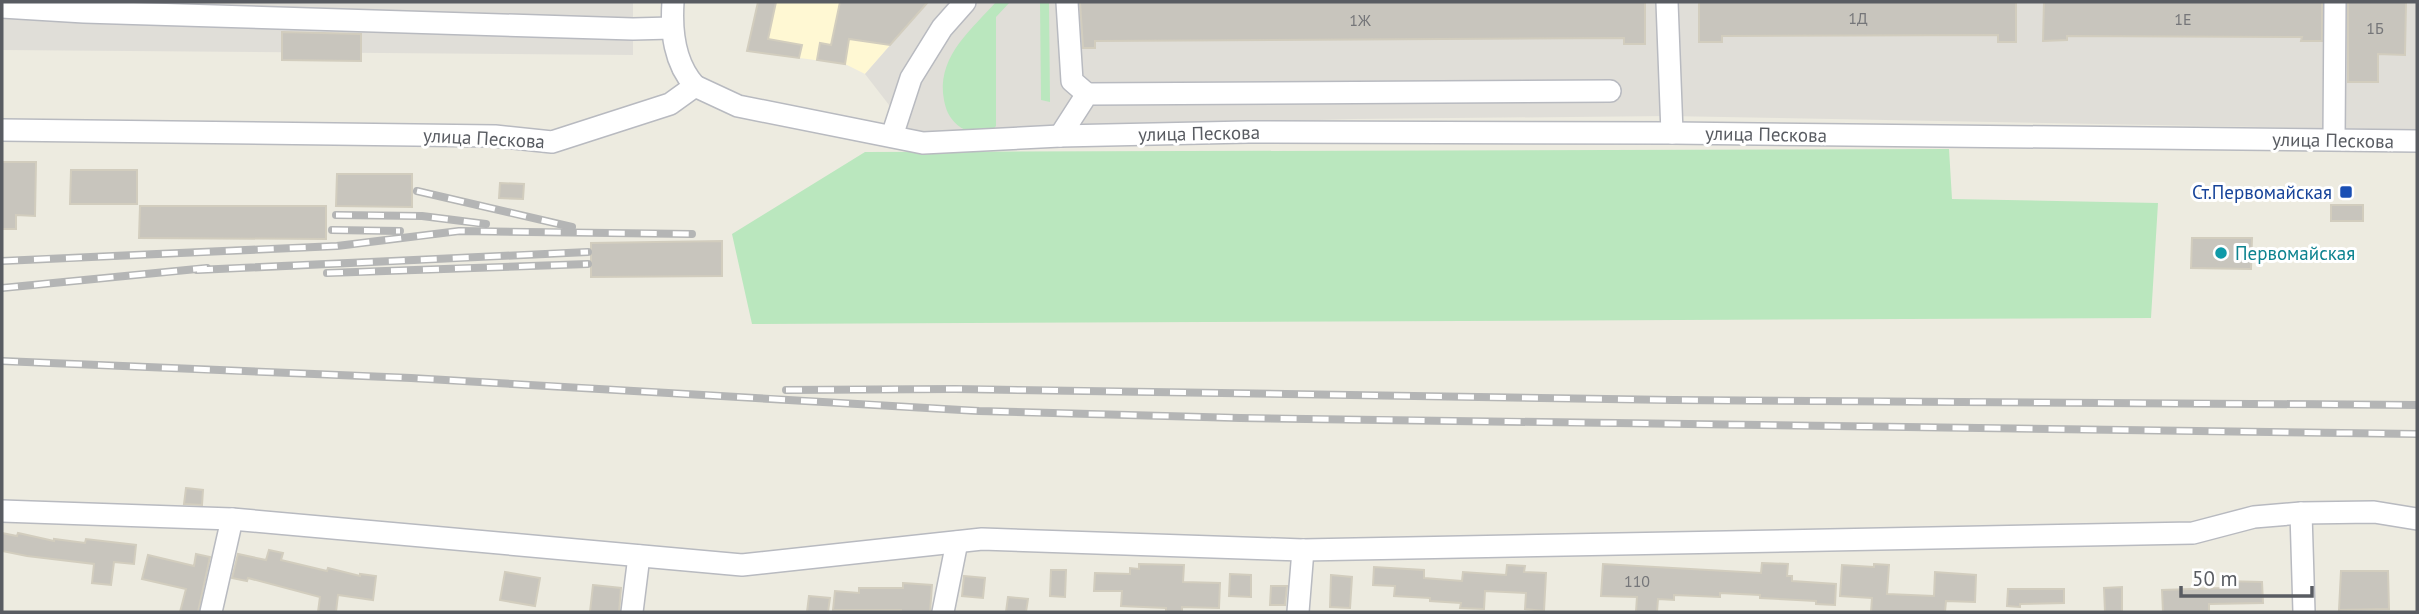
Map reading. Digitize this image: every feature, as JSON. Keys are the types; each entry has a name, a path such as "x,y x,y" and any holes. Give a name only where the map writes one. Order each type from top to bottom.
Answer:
{"street":[{"path":"673,2 671,28 680,67 695,86"},
{"path":"892,136 911,78 942,28 965,2"},
{"path":"1067,2 1072,81 1087,94 1610,91"},
{"path":"1667,2 1672,133"},
{"path":"2334,139 2335,2"},
{"path":"2,8 249,18 671,28"},
{"name":"улица Пескова","path":"2,130 495,136 552,142 670,104 695,86 738,106 923,143 1060,136 1248,132 1672,133 2417,141"},
{"path":"1060,136 1087,94"},
{"path":"2,511 232,519 742,565 982,539 1303,550 2193,533 2254,517 2301,513 2374,512 2417,519"},
{"path":"2301,513 2304,612"},
{"path":"211,612 232,519"},
{"path":"943,612 957,542"},
{"path":"1298,612 1303,550"},
{"path":"632,612 639,556"}],"shaded area":[{"path":"2,2 633,2 633,55 2,50"},
{"path":"758,2 928,2 865,74 845,64 747,51"},
{"path":"928,2 2417,2 2417,130 1668,116 1354,119 910,132 865,74"}],"green space":[{"path":"996,2 1010,2 996,17 996,126 990,133 973,133 959,126 949,115 943,96 943,79 959,43"},
{"path":"1040,2 1049,2 1050,102 1041,100"},
{"path":"1949,149 1952,199 2158,203 2151,318 752,324 732,234 865,152"}],"building":[{"path":"758,2 776,2 768,39 802,45 799,58 747,51"},
{"path":"840,2 928,2 890,45 849,39 845,64 817,60 820,43 831,45"},
{"path":"1080,2 1645,2 1645,44 1624,44 1624,38 1095,41 1095,48 1083,48"},
{"path":"1699,2 2016,2 2016,42 1998,42 1998,35 1722,36 1722,42 1699,42"},
{"path":"2044,2 2322,2 2322,41 2301,41 2302,37 2067,36 2067,40 2043,41"},
{"path":"2348,2 2406,2 2405,55 2378,54 2378,82 2348,82"},
{"path":"282,32 361,34 361,61 282,60"},
{"path":"2,162 36,162 35,216 16,215 16,229 2,229"},
{"path":"71,170 137,170 137,204 70,204"},
{"path":"337,174 412,174 412,207 336,206"},
{"path":"500,183 524,184 523,199 499,198"},
{"path":"2331,205 2363,205 2363,221 2331,221"},
{"path":"140,206 326,206 326,239 139,238"},
{"name":"Первомайская","path":"2192,238 2252,238 2251,269 2191,268"},
{"path":"722,241 722,276 591,277 591,243"},
{"path":"186,488 203,490 202,505 184,504"},
{"path":"2,533 17,536 18,533 54,541 85,543 86,539 136,545 134,564 114,562 111,585 92,583 94,564 2,551"},
{"path":"269,550 283,553 281,560 327,571 328,568 360,576 376,576 373,600 338,595 336,612 318,612 320,597 248,578 247,581 232,578 238,554 266,560"},
{"path":"196,554 210,557 198,612 180,612 186,589 142,579 148,555 194,566"},
{"path":"1762,563 1788,564 1787,576 1792,576 1792,581 1836,584 1835,605 1816,604 1816,601 1760,598 1760,595 1720,593 1720,597 1674,595 1674,600 1658,599 1657,612 1636,612 1637,597 1601,596 1603,564 1761,573"},
{"path":"1139,564 1184,565 1183,582 1220,583 1219,608 1182,607 1182,612 1166,612 1166,608 1121,606 1122,591 1094,591 1095,573 1130,574 1130,568 1139,569"},
{"path":"1874,564 1889,565 1887,594 1934,596 1935,572 1976,575 1975,602 1946,601 1945,612 1871,612 1872,598 1840,596 1842,565 1874,567"},
{"path":"1507,565 1525,566 1524,572 1546,573 1544,611 1525,609 1526,593 1485,591 1484,609 1460,608 1461,603 1394,596 1395,586 1373,585 1374,567 1424,570 1424,578 1462,581 1463,572 1506,575"},
{"path":"1051,570 1066,570 1065,597 1050,596"},
{"path":"2341,571 2388,571 2389,609 2339,610"},
{"path":"505,572 540,578 535,606 500,600"},
{"path":"1230,574 1251,575 1251,597 1229,596"},
{"path":"1331,575 1352,577 1350,608 1330,607"},
{"path":"964,576 985,578 983,598 962,596"},
{"path":"2222,581 2262,582 2263,603 2209,604 2209,612 2163,612 2162,590 2222,588"},
{"path":"903,583 932,585 930,612 833,610 835,591 859,593 859,588 903,588"},
{"path":"593,585 621,588 619,612 590,612"},
{"path":"1271,586 1287,586 1285,605 1270,605"},
{"path":"2122,587 2122,612 2105,612 2104,588"},
{"path":"2008,589 2064,589 2064,603 2007,606"},
{"path":"809,596 830,598 828,612 807,612"},
{"path":"1008,597 1028,599 1026,612 1006,612"}],"railway":[{"path":"417,191 572,227"},
{"path":"336,215 422,216 486,224"},
{"path":"332,230 400,231"},
{"path":"2,261 337,246 459,231 692,234"},
{"path":"197,270 588,252"},
{"path":"327,273 588,264"},
{"path":"2,288 207,268"},
{"path":"2,361 411,378 979,411 1240,418 2417,434"},
{"path":"786,390 955,389 1673,400 2417,405"}],"place":[{"name":"Ст.Первомайская","path":"2346,192"},
{"name":"Первомайская","path":"2221,253"}]}
